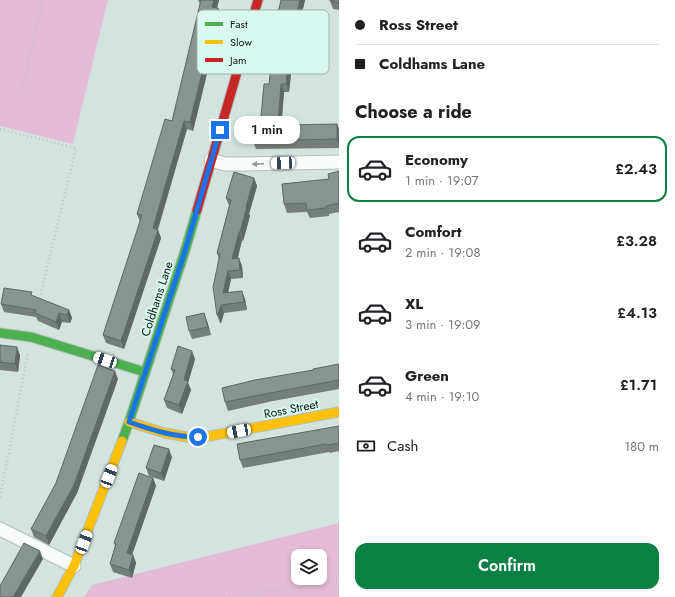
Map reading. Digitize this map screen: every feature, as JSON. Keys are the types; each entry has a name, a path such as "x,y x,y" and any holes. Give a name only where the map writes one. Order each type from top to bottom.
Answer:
{"street":[{"name":"Coldhams Lane","path":"255,10 258,0"},
{"name":"Coldhams Lane","path":"57,597 74,566 129,422 185,251 237,74"},
{"path":"211,160 225,164 339,162"},
{"path":"0,333 31,337 145,372"},
{"name":"Ross Street","path":"129,422 165,433 187,437 210,436 339,412"},
{"path":"0,529 74,566"}],"path":[{"path":"22,91 43,0"},
{"path":"0,129 76,148 38,306"},
{"path":"0,497 31,337"},
{"path":"225,597 339,581"}],"shaded area":[{"path":"0,0 108,0 73,144 0,126"},
{"path":"339,523 339,597 84,597 92,585"}],"building":[{"path":"201,0 214,0 212,7 218,8 218,10 199,10"},
{"path":"281,0 300,0 298,10 278,10"},
{"path":"339,0 339,3 330,1"},
{"path":"197,17 197,74 202,74 190,122 184,121 153,228 158,230 121,341 103,335 142,215 137,214 165,119 172,121"},
{"path":"270,74 287,74 286,84 281,84 278,125 337,124 337,139 253,141 252,126 260,126 264,84 269,84"},
{"path":"339,171 339,203 326,206 326,208 307,210 306,203 284,204 282,184 329,179 328,174"},
{"path":"234,172 254,178 232,259 239,258 240,270 228,271 223,293 242,291 244,302 221,305 217,315 213,287 220,254 217,253 231,200 226,198"},
{"path":"4,288 32,292 31,295 69,310 67,315 59,313 56,322 35,313 36,310 1,304"},
{"path":"204,313 208,327 189,331 186,317"},
{"path":"0,345 17,347 15,364 0,362"},
{"path":"178,346 192,351 184,380 188,381 179,405 164,400 175,370 171,369"},
{"path":"339,364 339,380 225,402 222,388 255,380"},
{"path":"98,365 115,371 74,485 46,536 31,529 56,483"},
{"path":"339,426 339,443 326,444 240,460 237,444"},
{"path":"154,445 169,449 161,473 146,468"},
{"path":"139,473 153,478 127,553 133,555 129,570 110,564 116,544 114,543"},
{"path":"24,543 40,551 13,597 0,597 0,586"}],"traffic: fast":[{"path":"122,441 185,251 197,210"},
{"path":"0,333 31,337 145,372"}],"traffic: slow":[{"path":"129,422 165,433 187,437 210,436 339,412"},
{"path":"57,597 74,566 122,441"}],"traffic: jam":[{"path":"255,10 258,0"},
{"path":"197,210 237,74"}],"route":[{"path":"198,437 187,437 165,433 129,422 185,251 220,130"}]}
